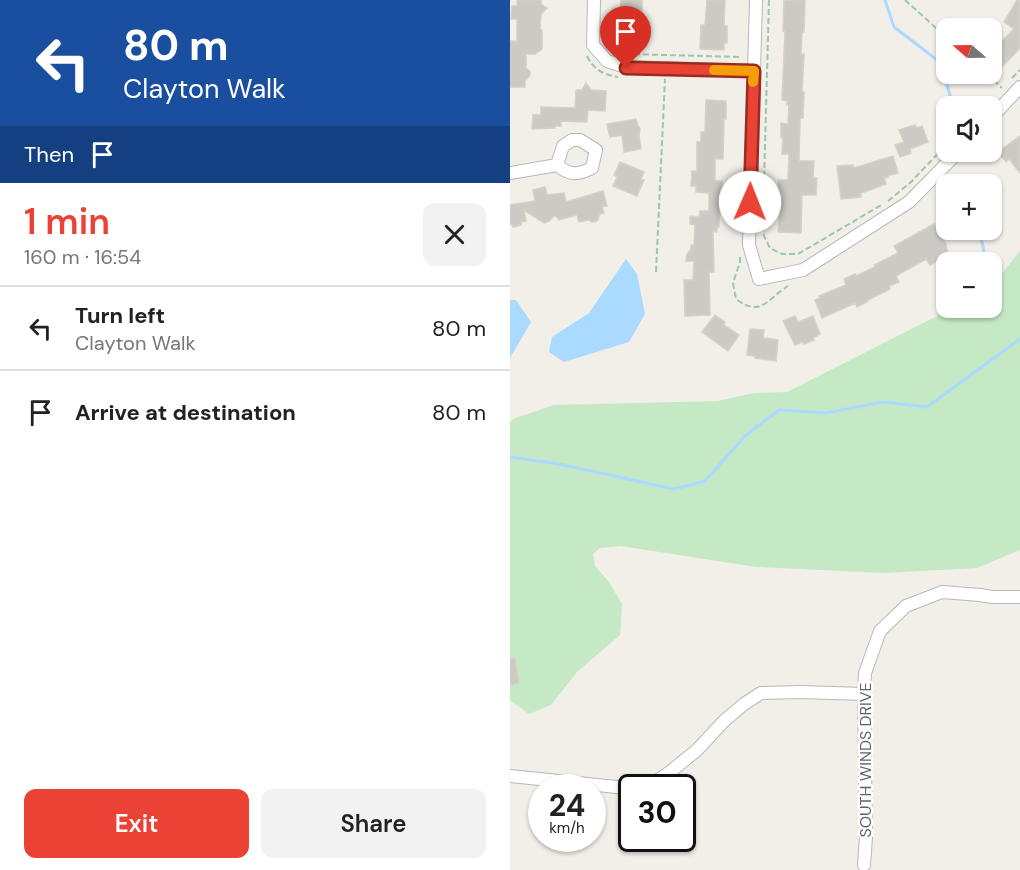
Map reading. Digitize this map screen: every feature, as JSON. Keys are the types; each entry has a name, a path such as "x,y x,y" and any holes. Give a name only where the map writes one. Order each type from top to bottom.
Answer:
{"street":[{"path":"594,0 593,45 607,62 626,68 754,71"},
{"path":"756,0 749,245 759,279 803,270 909,202 948,162"},
{"path":"1002,106 1020,87"},
{"path":"510,173 557,165"},
{"name":"SOUTH WINDS DRIVE","path":"862,868 866,837 865,673 880,632 906,606 942,592 1020,597"},
{"path":"667,774 697,750 724,721 761,693 864,694"},
{"path":"510,776 618,787"}],"path":[{"path":"769,0 762,219 764,236 770,248 782,254 798,254 888,201 911,182 936,156"},
{"path":"905,0 936,29"},
{"path":"625,54 746,57"},
{"path":"656,272 665,79"},
{"path":"998,84 1002,88"}],"green space":[{"path":"1020,251 1020,550 977,568 885,573 756,567 621,546 600,548 593,554 595,566 609,582 622,604 620,635 577,672 551,705 529,714 510,700 510,422 513,419 554,405 718,401 754,393 787,392 936,317 1002,318 1002,274"}],"water":[{"path":"626,259 637,274 645,314 629,342 564,362 549,352 552,337 589,313"},
{"path":"510,300 516,300 531,322 510,358"}],"building":[{"path":"517,0 541,0 541,4 547,8 541,14 542,49 535,54 526,54 526,68 530,71 530,75 525,81 525,87 510,87 510,41 517,41 517,19 511,19 512,6 517,6"},
{"path":"621,0 642,0 642,43 623,42 624,35 619,34"},
{"path":"707,0 725,0 724,26 727,26 727,43 724,43 724,50 700,49 701,25 705,25"},
{"path":"784,0 805,0 801,54 804,54 802,92 804,92 803,118 800,118 799,161 814,161 813,178 817,178 816,195 802,195 801,233 778,232 781,195 778,195 778,180 788,180 789,154 782,154 783,138 781,138 781,123 788,124 789,105 787,101 782,100"},
{"path":"1017,0 1020,0 1020,48 1002,67 1002,41 1014,29 1004,22"},
{"path":"586,83 591,90 606,91 605,111 588,110 587,122 561,121 561,126 555,126 555,128 532,129 533,115 541,115 541,107 575,108 576,90 582,90"},
{"path":"706,100 726,101 723,159 715,159 715,181 722,181 721,214 719,214 717,232 713,231 714,272 709,272 710,315 685,316 684,280 693,280 694,261 686,261 691,245 694,245 695,225 690,224 690,216 699,217 700,211 709,211 709,193 696,192 696,186 691,186 692,171 697,171 697,142 701,142 701,132 705,132"},
{"path":"636,119 640,128 641,149 624,152 622,135 610,137 607,124"},
{"path":"915,125 917,128 922,126 928,142 910,149 911,153 900,157 895,145 904,142 899,130"},
{"path":"1020,136 1020,173 1009,159 1006,162 1002,157 1002,149"},
{"path":"893,156 898,173 884,178 886,184 861,193 861,197 841,199 837,166 853,165 854,168"},
{"path":"620,162 644,172 641,179 644,180 637,196 613,186 617,177 614,175"},
{"path":"545,187 547,195 564,193 566,202 603,191 607,206 602,207 604,213 600,214 597,221 592,222 589,220 579,222 577,215 559,220 555,215 544,223 524,210 526,221 513,227 512,224 510,225 510,205 535,201 533,190"},
{"path":"934,224 936,240 944,240 947,252 936,252 936,262 930,265 926,259 896,276 899,282 857,307 855,303 822,318 815,300 820,298 819,296 846,285 844,279 875,267 874,265 898,253 894,246"},
{"path":"715,315 725,322 724,325 739,335 728,351 702,332"},
{"path":"795,316 798,322 813,316 820,334 813,338 814,340 795,345 783,321"},
{"path":"750,329 764,330 763,338 778,340 776,361 747,355"},
{"path":"510,659 515,659 519,683 510,685"}],"waterway":[{"path":"885,0 894,27 941,63 950,96"},
{"path":"981,240 984,251"},
{"path":"510,457 559,464 674,489 705,481 745,436 779,410 826,413 883,402 927,407 1020,339"}],"slow traffic":[{"path":"714,70 754,71 753,82"}],"route":[{"path":"626,68 754,71 750,202"}]}
